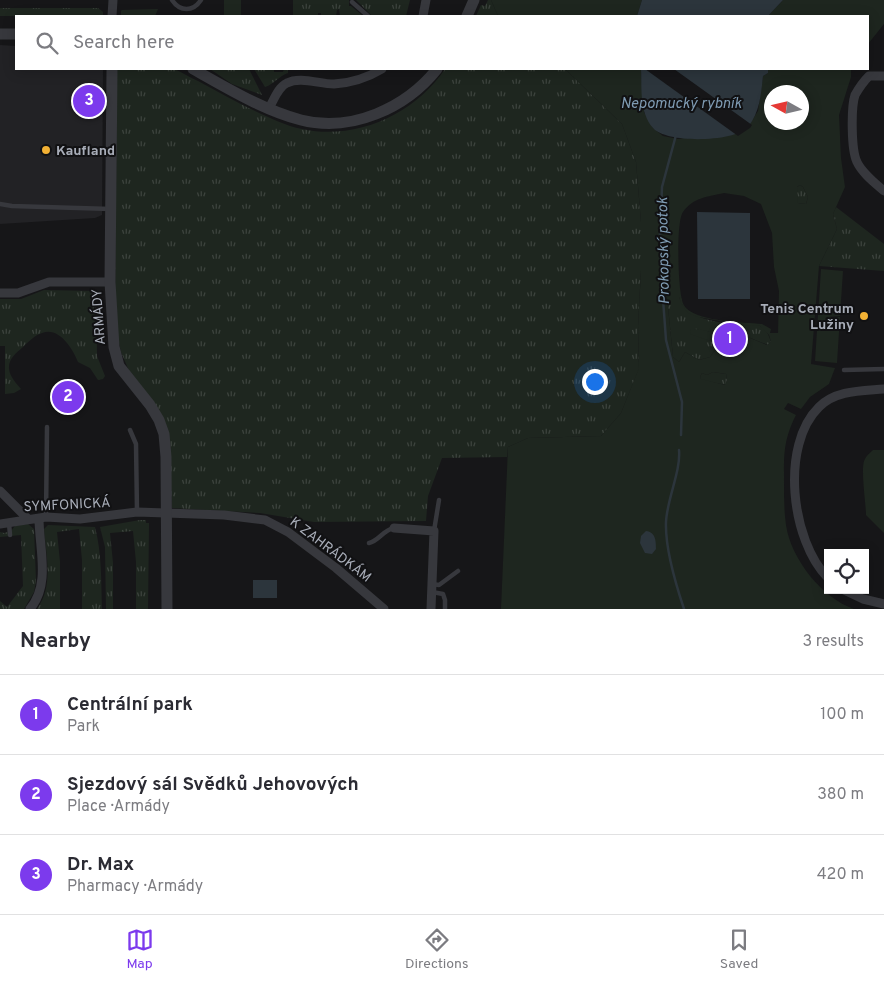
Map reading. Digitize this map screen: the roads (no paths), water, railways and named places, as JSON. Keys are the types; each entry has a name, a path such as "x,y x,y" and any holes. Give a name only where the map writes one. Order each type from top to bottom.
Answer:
{"street":[{"path":"112,15 113,0"},
{"path":"423,15 426,0"},
{"path":"467,15 474,0"},
{"path":"0,34 15,34"},
{"name":"ARMÁDY","path":"112,70 110,282 112,335 119,366 150,405 159,420 164,434 167,513 166,609"},
{"path":"195,70 240,95 269,108 290,117 314,122 338,122 369,117 383,112 403,101 436,70"},
{"path":"269,108 278,92 287,82 339,83 367,77 380,70"},
{"path":"884,76 869,76 861,85 854,98 852,134 853,150 858,163 884,190"},
{"path":"0,293 18,293 49,282 110,282"},
{"path":"824,573 809,552 798,518 795,470 797,449 801,436 818,408 824,402 838,395 854,391 884,389"},
{"path":"0,491 28,518"},
{"name":"SYMFONICKÁ","path":"4,523 42,517 80,519 136,512 167,513"},
{"name":"K ZAHRÁDKÁM","path":"167,513 224,515 265,520 288,532 336,568 384,609"},
{"path":"30,609 36,602 42,587 42,517"},
{"path":"394,528 434,531 431,609"},
{"path":"852,594 863,599 884,604"}],"lane":[{"path":"172,0 180,8 185,9 196,6 201,0"},
{"path":"352,2 367,15"},
{"path":"0,204 111,209"},
{"path":"844,370 884,369"},
{"path":"42,517 47,427"},
{"path":"130,430 136,444 136,512"},
{"path":"434,531 438,500"},
{"path":"4,523 10,534"},
{"path":"369,543 373,542 388,529 394,528"},
{"path":"445,609 443,594 432,588 458,571"}],"water":[{"path":"642,0 783,0 769,15 637,15"},
{"name":"Nepomucký rybník","path":"641,70 768,70 768,73 763,76 761,96 752,121 741,132 730,136 686,139 661,133 653,128 649,122 645,115 642,100"},
{"path":"697,212 750,213 750,299 698,299"},
{"path":"646,531 654,535 656,549 652,554 645,553 640,543 641,536"},
{"path":"253,580 277,580 277,598 253,598"}],"waterway":[{"name":"Prokopský potok","path":"676,135 662,187 660,236 666,340 682,402 681,435"},
{"name":"Prokopský potok","path":"679,450 678,467 667,513 666,532 672,566 684,609"}],"place":[{"name":"Dr. Max","path":"89,101"},
{"name":"Kaufland","path":"46,150"},
{"name":"Tenis Centrum Lužiny","path":"864,316"},
{"name":"Centrální park","path":"730,339"},
{"name":"Sjezdový sál Svědků Jehovových","path":"68,397"}]}
